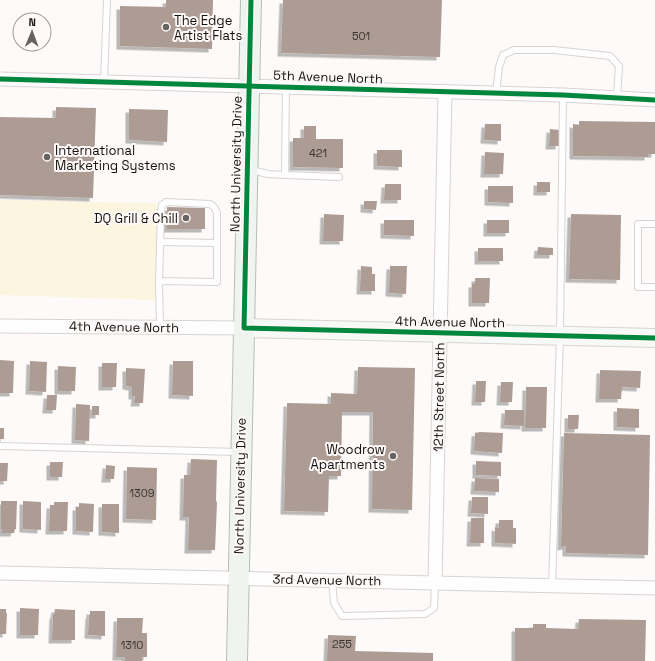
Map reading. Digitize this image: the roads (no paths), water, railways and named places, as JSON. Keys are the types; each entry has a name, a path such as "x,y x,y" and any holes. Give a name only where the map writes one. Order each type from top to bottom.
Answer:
{"main road":[{"name":"North University Drive","path":"237,661 251,0"}],"street":[{"name":"5th Avenue North","path":"0,79 445,91 617,97 655,100"},
{"name":"12th Street North","path":"435,583 445,91"},
{"name":"4th Avenue North","path":"0,326 244,328 655,338"},
{"name":"3rd Avenue North","path":"0,573 655,588"}],"lane":[{"path":"104,81 107,0"},
{"path":"496,93 499,67 503,55 514,50 554,50 610,56 619,66 617,97"},
{"path":"284,175 286,86"},
{"path":"552,586 560,336 563,95"},
{"path":"247,169 268,174 339,177"},
{"path":"159,281 217,282 217,212 210,204 166,202 162,205 159,281 160,328"},
{"path":"655,224 638,224 638,287 655,287"},
{"path":"160,242 217,243"},
{"path":"0,446 241,452"},
{"path":"332,580 334,603 342,616 425,614 434,608 435,583"}],"place":[{"name":"The Edge Artist Flats","path":"166,27"},
{"name":"International Marketing Systems","path":"47,157"},
{"name":"DQ Grill & Chill","path":"186,218"},
{"name":"Woodrow Apartments","path":"393,456"}]}
